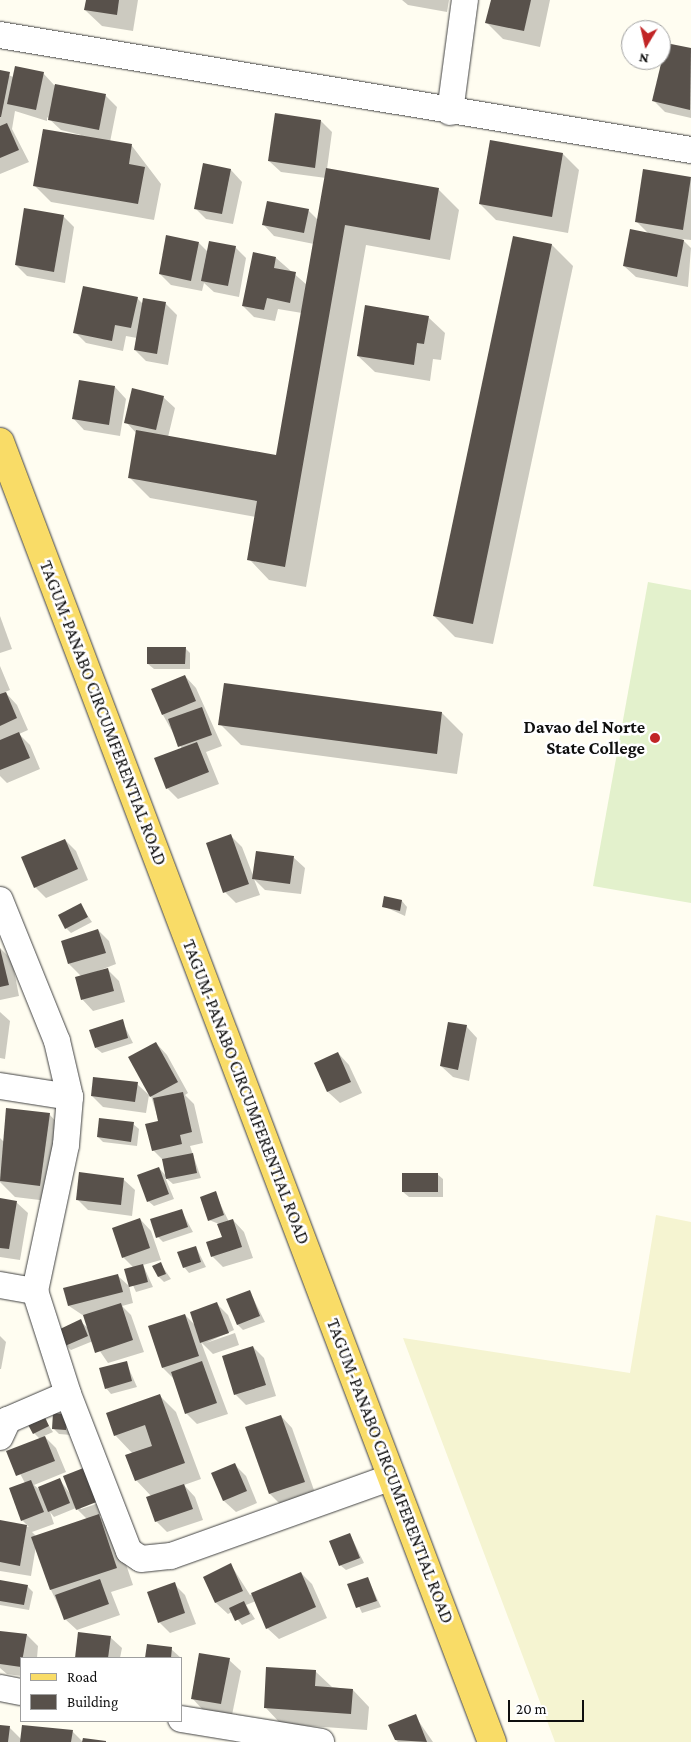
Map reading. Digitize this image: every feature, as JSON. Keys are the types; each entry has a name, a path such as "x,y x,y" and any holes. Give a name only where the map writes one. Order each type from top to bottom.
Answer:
{"main road":[{"name":"TAGUM-PANABO CIRCUMFERENTIAL ROAD","path":"0,442 492,1742"}],"street":[{"path":"450,112 465,0"},
{"path":"0,35 450,112 691,150"},
{"path":"0,900 57,1041 70,1097 66,1145 35,1291 68,1394 121,1538 141,1560 170,1556 392,1477"},
{"path":"0,1086 70,1097"},
{"path":"0,1285 35,1291"},
{"path":"0,1437 8,1420 68,1394"},
{"path":"0,1688 20,1692"},
{"path":"182,1719 320,1742"}],"green space":[{"name":"Davao del Norte State College","path":"648,582 691,590 691,903 593,886"},
{"path":"656,1215 691,1222 691,1742 555,1742 403,1338 630,1373"}],"building":[{"path":"86,0 119,0 117,15 84,10"},
{"path":"491,0 531,0 524,31 485,23"},
{"path":"671,44 691,48 690,110 652,101 659,70 671,70"},
{"path":"15,66 44,72 36,110 7,104"},
{"path":"0,70 10,72 1,117 0,117"},
{"path":"55,84 106,94 99,130 48,120"},
{"path":"275,113 321,120 315,168 268,161"},
{"path":"7,123 19,150 0,158 0,126"},
{"path":"43,129 132,144 129,164 145,167 138,204 33,186"},
{"path":"490,140 563,153 552,217 479,204"},
{"path":"203,163 231,169 222,214 194,209"},
{"path":"326,168 439,188 430,240 345,225 285,567 247,560 257,501 128,478 136,430 276,455"},
{"path":"643,169 691,177 683,230 635,222"},
{"path":"267,201 309,209 304,233 262,225"},
{"path":"24,208 64,215 54,272 15,265"},
{"path":"630,229 684,240 677,277 623,266"},
{"path":"166,235 199,242 191,281 159,274"},
{"path":"513,236 552,244 473,624 433,616"},
{"path":"209,241 236,246 228,286 201,281"},
{"path":"253,252 276,257 274,268 296,272 290,303 267,298 264,310 242,306"},
{"path":"83,286 138,297 131,328 115,325 112,341 73,333"},
{"path":"143,298 166,302 157,354 134,350"},
{"path":"365,305 429,316 424,344 417,343 414,365 357,356"},
{"path":"79,380 115,386 109,425 72,419"},
{"path":"132,388 164,396 156,430 124,423"},
{"path":"147,647 186,647 185,664 147,664"},
{"path":"185,675 196,701 162,715 151,689"},
{"path":"224,683 442,712 437,754 218,725"},
{"path":"6,692 17,718 0,726 0,694"},
{"path":"202,707 212,735 178,747 168,719"},
{"path":"19,732 30,758 0,770 0,740"},
{"path":"197,742 209,772 166,789 154,758"},
{"path":"231,834 249,884 223,893 206,843"},
{"path":"65,839 78,869 34,888 21,857"},
{"path":"256,851 294,856 290,884 252,879"},
{"path":"384,896 402,900 400,911 382,907"},
{"path":"81,903 88,917 65,929 58,915"},
{"path":"98,929 106,953 68,964 61,941"},
{"path":"0,948 9,985 0,987"},
{"path":"108,968 114,991 81,1000 75,977"},
{"path":"123,1019 128,1038 95,1048 89,1030"},
{"path":"448,1022 467,1025 458,1070 440,1066"},
{"path":"156,1042 178,1082 150,1097 128,1057"},
{"path":"338,1052 351,1082 327,1092 314,1063"},
{"path":"93,1077 138,1082 135,1102 91,1096"},
{"path":"183,1092 192,1132 180,1135 182,1144 152,1151 145,1124 158,1121 153,1098"},
{"path":"6,1108 50,1113 40,1186 0,1181"},
{"path":"99,1118 134,1122 131,1142 97,1137"},
{"path":"193,1153 197,1173 166,1179 162,1159"},
{"path":"159,1167 169,1194 147,1202 137,1175"},
{"path":"79,1172 124,1178 121,1205 76,1200"},
{"path":"402,1173 438,1173 438,1192 402,1192"},
{"path":"216,1191 224,1215 208,1221 200,1197"},
{"path":"0,1198 17,1201 9,1249 0,1248"},
{"path":"182,1209 188,1227 156,1238 150,1219"},
{"path":"140,1218 150,1248 122,1258 112,1228"},
{"path":"233,1219 242,1247 211,1257 206,1242 222,1237 217,1224"},
{"path":"196,1246 201,1262 183,1268 177,1252"},
{"path":"161,1262 166,1274 158,1277 152,1266"},
{"path":"143,1264 148,1282 129,1287 124,1269"},
{"path":"118,1274 123,1292 68,1306 63,1288"},
{"path":"250,1290 260,1316 237,1325 226,1299"},
{"path":"217,1302 229,1333 200,1343 190,1312"},
{"path":"121,1303 133,1340 95,1353 83,1315"},
{"path":"185,1314 199,1356 162,1368 148,1326"},
{"path":"81,1319 88,1336 65,1346 58,1330"},
{"path":"253,1346 266,1385 234,1395 222,1356"},
{"path":"127,1361 132,1381 105,1389 99,1368"},
{"path":"202,1361 217,1403 185,1414 171,1372"},
{"path":"160,1394 185,1463 135,1481 125,1455 152,1446 145,1425 114,1436 106,1413"},
{"path":"43,1413 49,1426 33,1434 26,1421"},
{"path":"53,1413 68,1414 66,1430 52,1429"},
{"path":"281,1415 305,1482 269,1494 245,1427"},
{"path":"45,1436 55,1461 16,1476 6,1451"},
{"path":"235,1463 247,1491 223,1501 211,1473"},
{"path":"86,1467 99,1501 76,1510 63,1476"},
{"path":"60,1478 70,1503 48,1512 38,1487"},
{"path":"31,1480 44,1512 21,1521 9,1488"},
{"path":"184,1484 193,1509 155,1522 146,1497"},
{"path":"99,1514 117,1568 50,1590 31,1537"},
{"path":"0,1520 27,1525 20,1566 0,1562"},
{"path":"350,1533 360,1558 339,1566 329,1541"},
{"path":"231,1563 243,1591 215,1603 203,1577"},
{"path":"301,1572 316,1607 266,1629 251,1593"},
{"path":"368,1577 377,1601 356,1608 347,1584"},
{"path":"100,1579 109,1604 64,1620 55,1595"},
{"path":"0,1580 28,1585 24,1605 0,1601"},
{"path":"175,1582 185,1613 158,1623 147,1592"},
{"path":"244,1601 250,1614 235,1621 229,1608"},
{"path":"0,1631 27,1634 23,1657 20,1657 20,1667 0,1664"},
{"path":"78,1632 111,1636 108,1657 75,1657"},
{"path":"147,1644 172,1647 171,1657 145,1657"},
{"path":"199,1653 230,1658 221,1704 191,1699"},
{"path":"266,1667 316,1670 315,1686 353,1689 351,1714 264,1708"},
{"path":"416,1714 427,1742 395,1740 388,1725"},
{"path":"0,1725 10,1726 8,1742 0,1742"},
{"path":"22,1725 73,1730 71,1742 20,1742"},
{"path":"83,1738 106,1741 106,1742 82,1742"}],"place":[{"name":"Davao del Norte State College","path":"655,738"}]}
